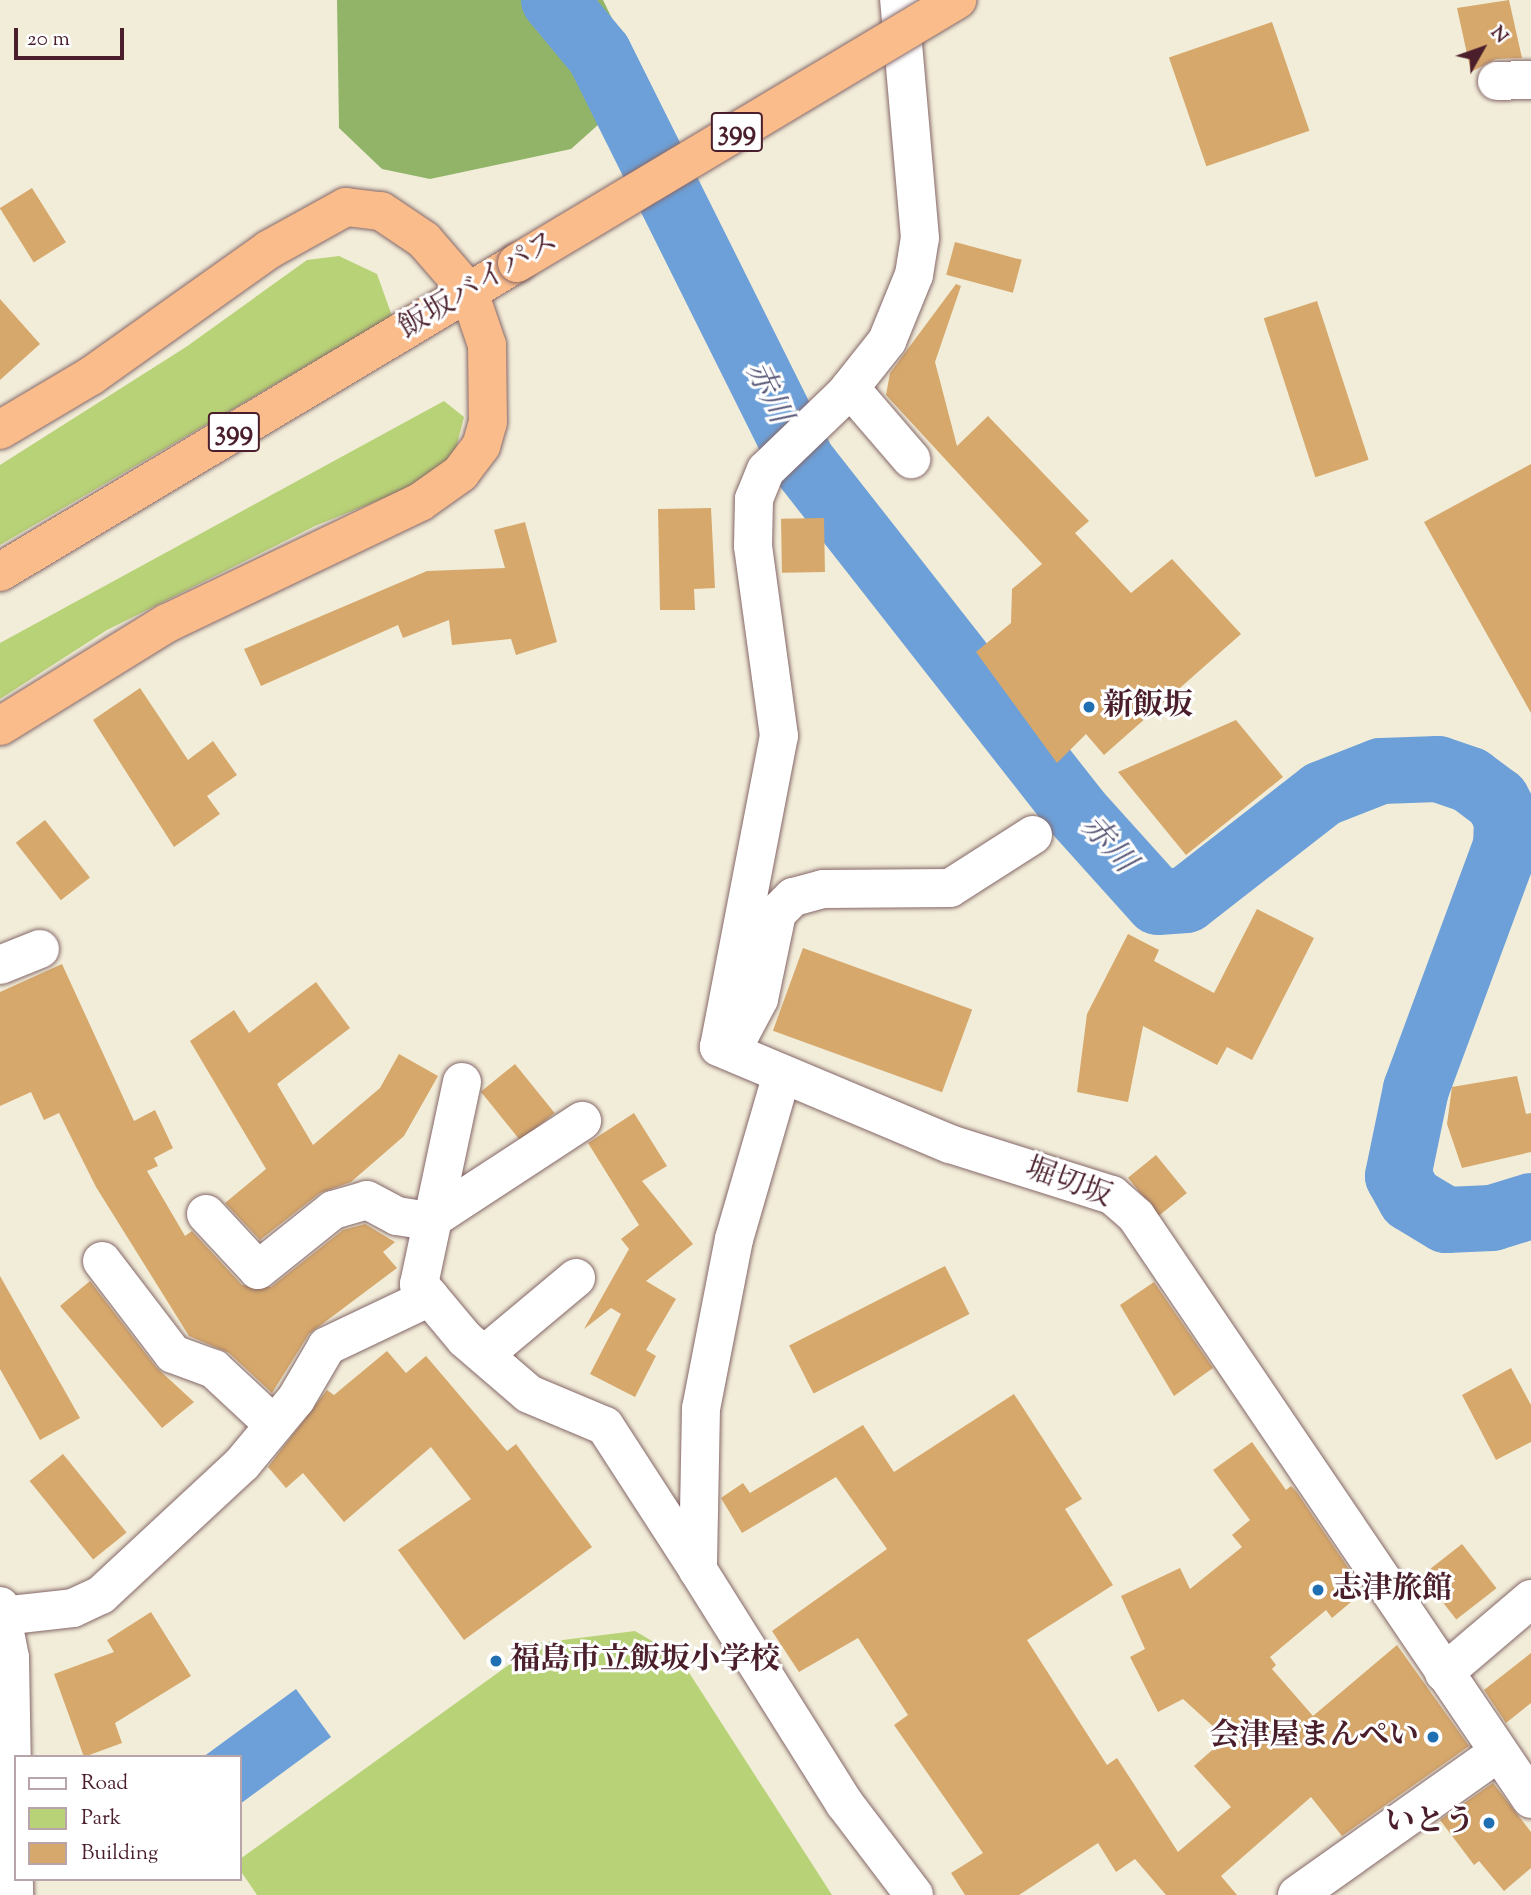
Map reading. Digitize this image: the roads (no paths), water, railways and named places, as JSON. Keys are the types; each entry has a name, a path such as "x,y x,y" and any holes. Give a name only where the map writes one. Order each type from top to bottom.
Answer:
{"highway":[{"name":"飯坂バイパス","path":"0,572 957,0"},
{"path":"0,430 91,376 268,250 346,207 381,211 404,225 469,292 487,345 491,395 481,446 461,472 420,502 167,623 0,726"}],"street":[{"path":"719,1048 779,736 753,546 754,499 766,470 850,388 903,313 920,238 899,0"},
{"path":"850,388 911,458"},
{"path":"719,1048 741,1033 759,999 777,913 793,897 823,889 950,888 1033,835"},
{"path":"0,965 40,950"},
{"name":"堀切坂","path":"719,1048 898,1122 1112,1195 1150,1235 1531,1799"},
{"path":"698,1570 701,1408 734,1239 782,1074"},
{"path":"461,1082 429,1221 419,1284 484,1355 529,1394 605,1426 845,1804 914,1895"},
{"path":"206,1214 258,1269 333,1210 367,1200 397,1216 429,1221 582,1121"},
{"path":"102,1261 173,1354 214,1370 274,1425"},
{"path":"484,1355 576,1278"},
{"path":"14,1895 1,1611 73,1608 101,1595 274,1425 327,1346 359,1325 430,1297"},
{"path":"1444,1673 1531,1599"},
{"path":"1297,1895 1499,1752"}],"water":[{"path":"296,1689 331,1737 242,1803 242,1755 206,1755"}],"waterway":[{"name":"赤川","path":"554,0 599,54 801,460 1076,811 1158,902 1186,900 1322,794 1381,771 1438,769 1470,780 1497,800 1507,819 1506,846 1416,1089 1398,1176 1411,1199 1446,1220 1492,1218 1531,1206"}],"place":[{"name":"新飯坂","path":"1089,707"},
{"name":"志津旅館","path":"1318,1590"},
{"name":"福島市立飯坂小学校","path":"496,1661"},
{"name":"会津屋まんぺい","path":"1433,1737"},
{"name":"いとう","path":"1489,1823"}]}
